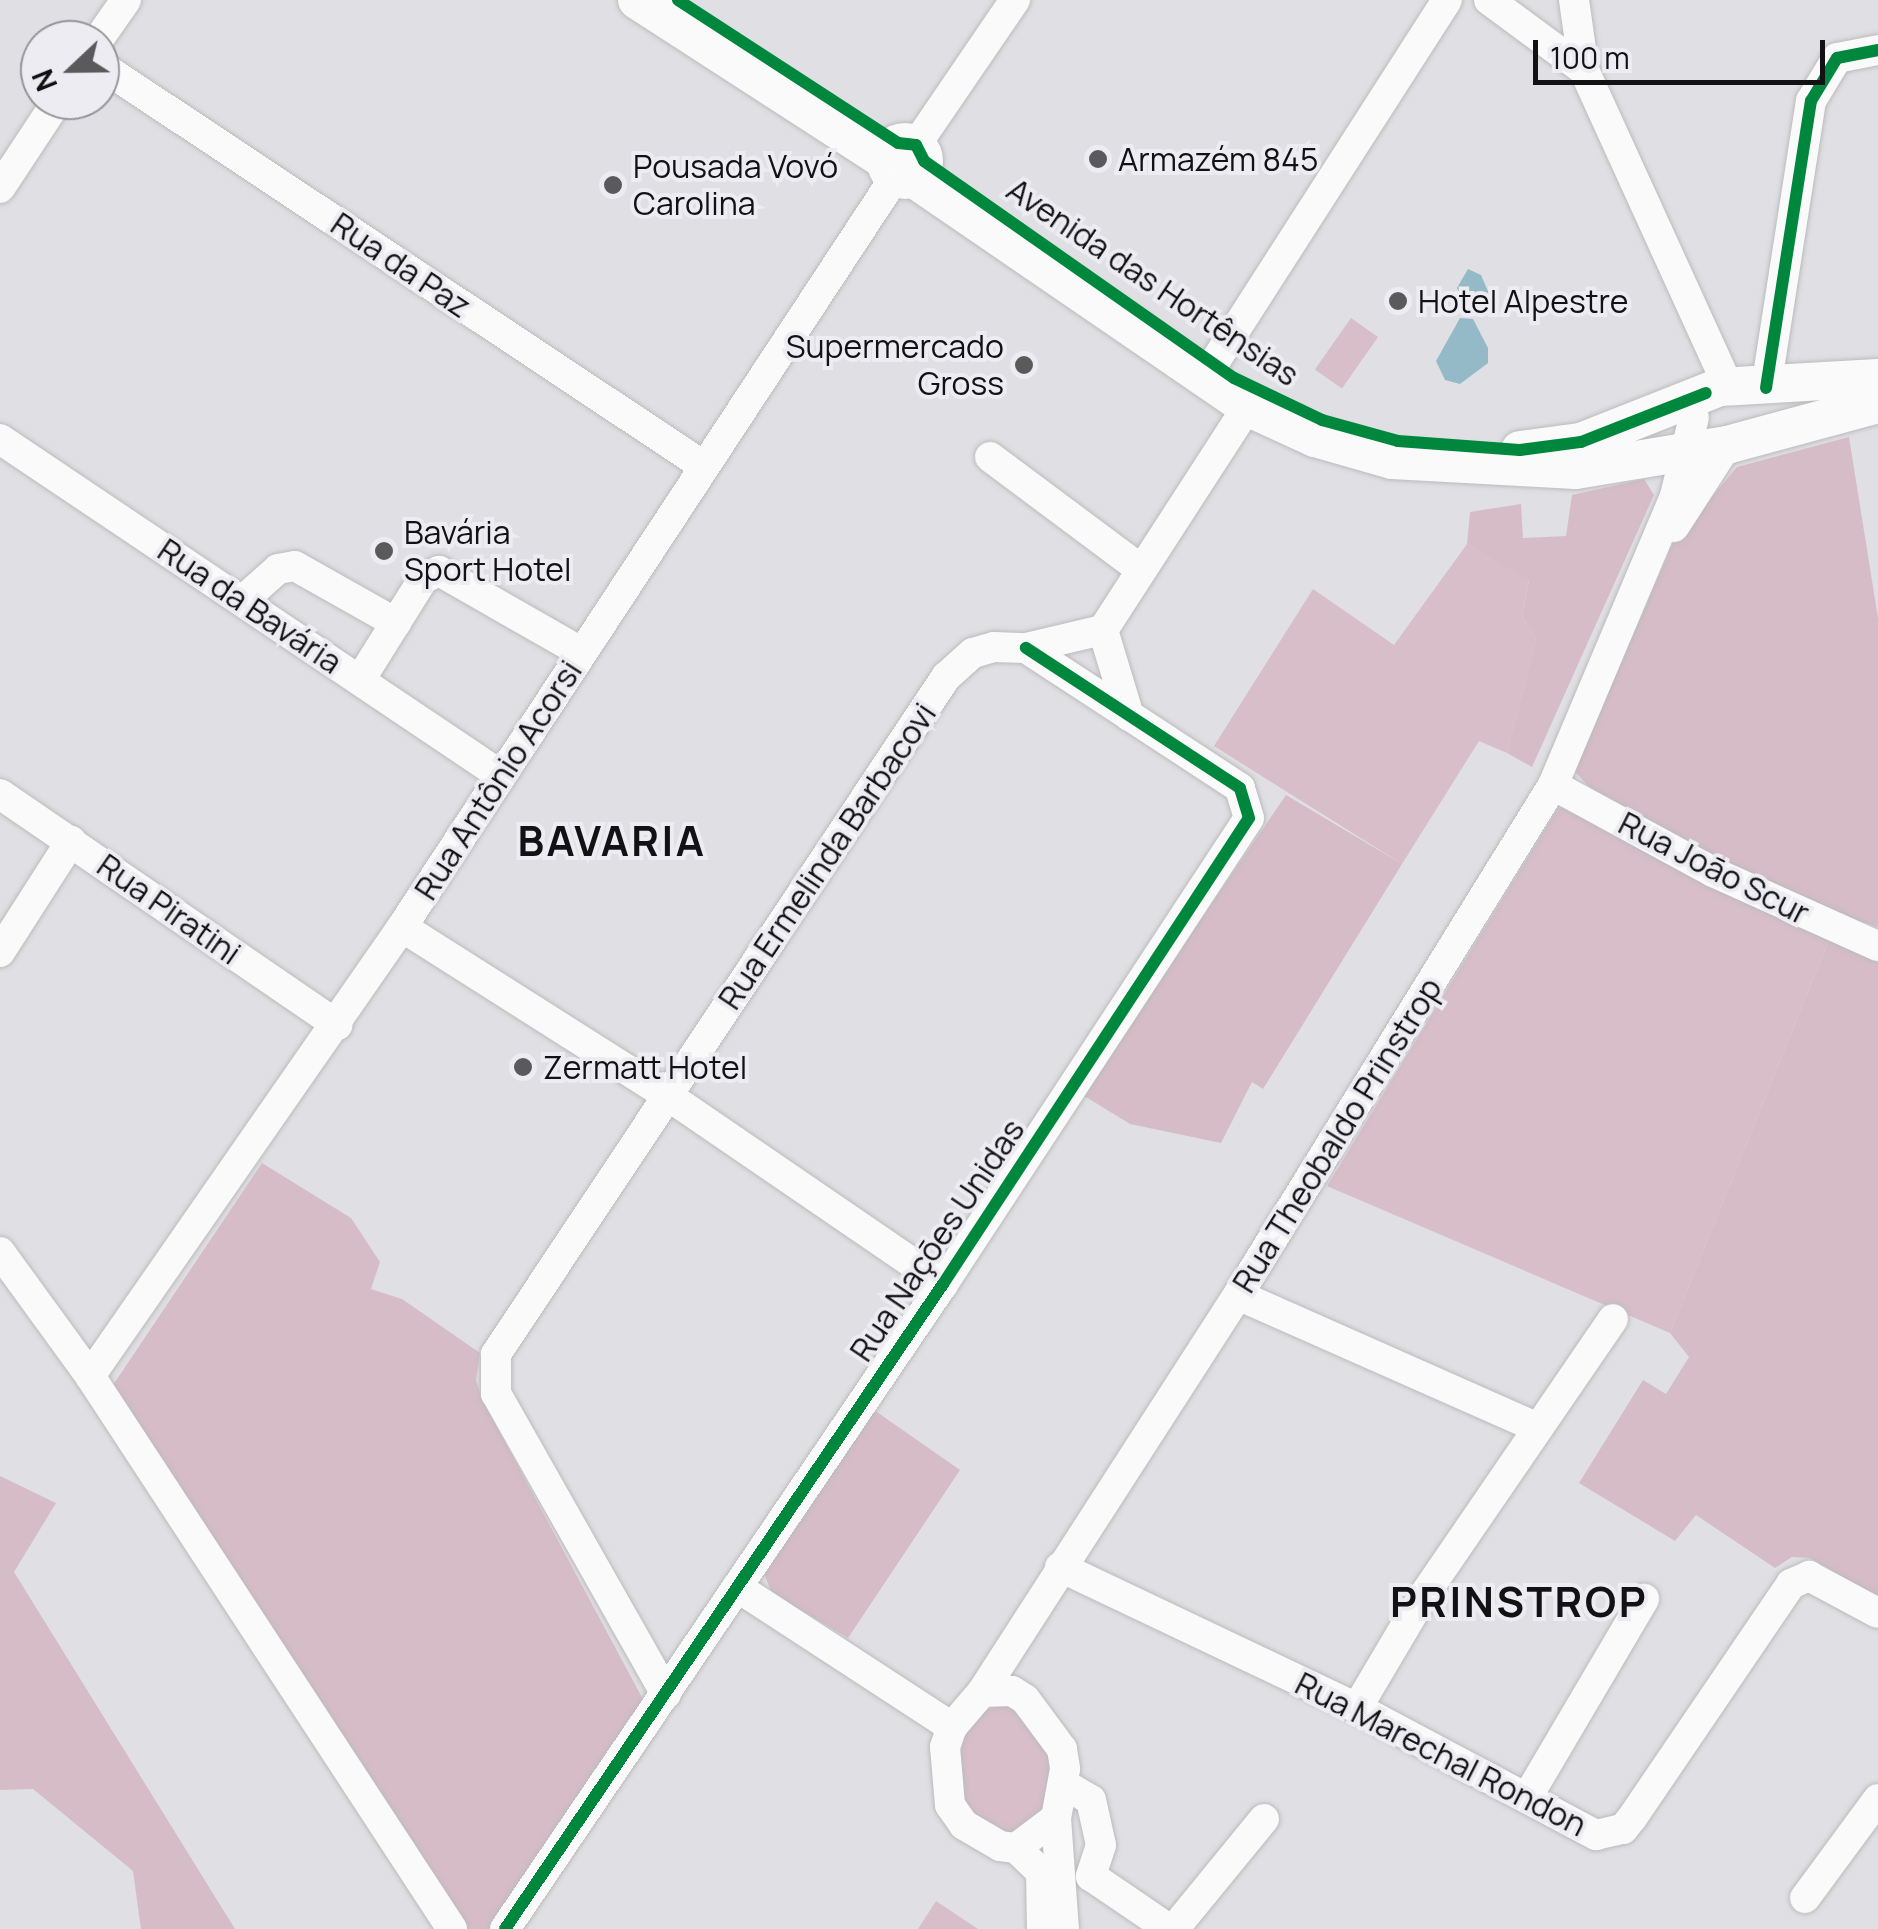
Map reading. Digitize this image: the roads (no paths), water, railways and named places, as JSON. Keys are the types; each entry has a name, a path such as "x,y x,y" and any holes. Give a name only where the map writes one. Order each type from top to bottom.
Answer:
{"main road":[{"name":"Avenida das Hortênsias","path":"637,0 905,161 1214,363 1322,420 1463,450 1582,442 1723,415 1878,378"},
{"name":"Avenida das Hortênsias","path":"678,0 1247,407 1315,438 1428,465 1576,470 1723,415 1878,404"}],"street":[{"name":"Rua Antônio Acorsi","path":"90,1376 337,1024 702,465 1015,0"},
{"path":"1214,363 1447,0"},
{"path":"1489,0 1584,70"},
{"path":"1574,0 1584,70 1697,323 1723,415"},
{"path":"1723,415 1811,101 1838,58 1878,50"},
{"name":"Rua da Paz","path":"120,79 702,465"},
{"path":"0,188 45,120"},
{"path":"1129,716 1103,630 1139,568 1247,407"},
{"name":"Rua Theobaldo Prinstrop","path":"997,1691 1005,1651 1238,1295 1553,785 1628,597 1675,496 1723,415"},
{"name":"Rua Theobaldo Prinstrop","path":"1628,597 1723,415"},
{"name":"Rua da Bavária","path":"0,438 499,774"},
{"path":"990,457 1139,568"},
{"path":"242,600 278,569 294,566 396,623"},
{"path":"360,680 423,579 448,572 580,652"},
{"name":"Rua Ermelinda Barbacovi","path":"666,1694 574,1539 492,1379 496,1354 946,677 973,653 1026,648 1103,630"},
{"name":"Rua Nações Unidas","path":"505,1929 944,1284 1249,818 1240,788 1026,648"},
{"name":"Rua João Scur","path":"1553,785 1713,872 1878,946"},
{"name":"Rua Piratini","path":"0,794 337,1024"},
{"path":"0,952 70,841"},
{"path":"402,927 666,1095 944,1284"},
{"path":"0,1252 90,1376 452,1929"},
{"path":"1238,1295 1536,1428"},
{"path":"1357,1708 1536,1428 1613,1318"},
{"name":"Rua Marechal Rondon","path":"1060,1567 1357,1708 1596,1834 1622,1829 1783,1595 1809,1576 1878,1613"},
{"path":"737,1588 952,1728"},
{"path":"1528,1796 1644,1599"},
{"path":"1042,1929 1041,1872 1016,1848 983,1840 950,1805 942,1766 952,1728 997,1691 1050,1726 1062,1749 1064,1784 1056,1818 1064,1929"},
{"path":"1064,1784 1091,1800 1101,1846 1091,1876 1172,1929 1264,1819"},
{"path":"1805,1898 1878,1799"},
{"path":"1016,1848 1056,1818"}],"water":[{"path":"1468,269 1481,275 1490,296 1482,308 1463,304 1457,288"},
{"path":"1460,318 1473,319 1488,348 1488,363 1460,384 1445,380 1436,361"}],"place":[{"name":"Armazém 845","path":"1098,159"},
{"name":"Pousada Vovó Carolina","path":"613,185"},
{"name":"Hotel Alpestre","path":"1398,301"},
{"name":"Supermercado Gross","path":"1024,365"},
{"name":"Bavária Sport Hotel","path":"384,551"},
{"name":"Zermatt Hotel","path":"523,1067"}],"district":[{"name":"BAVARIA","path":"612,840"},
{"name":"PRINSTROP","path":"1519,1601"}]}
